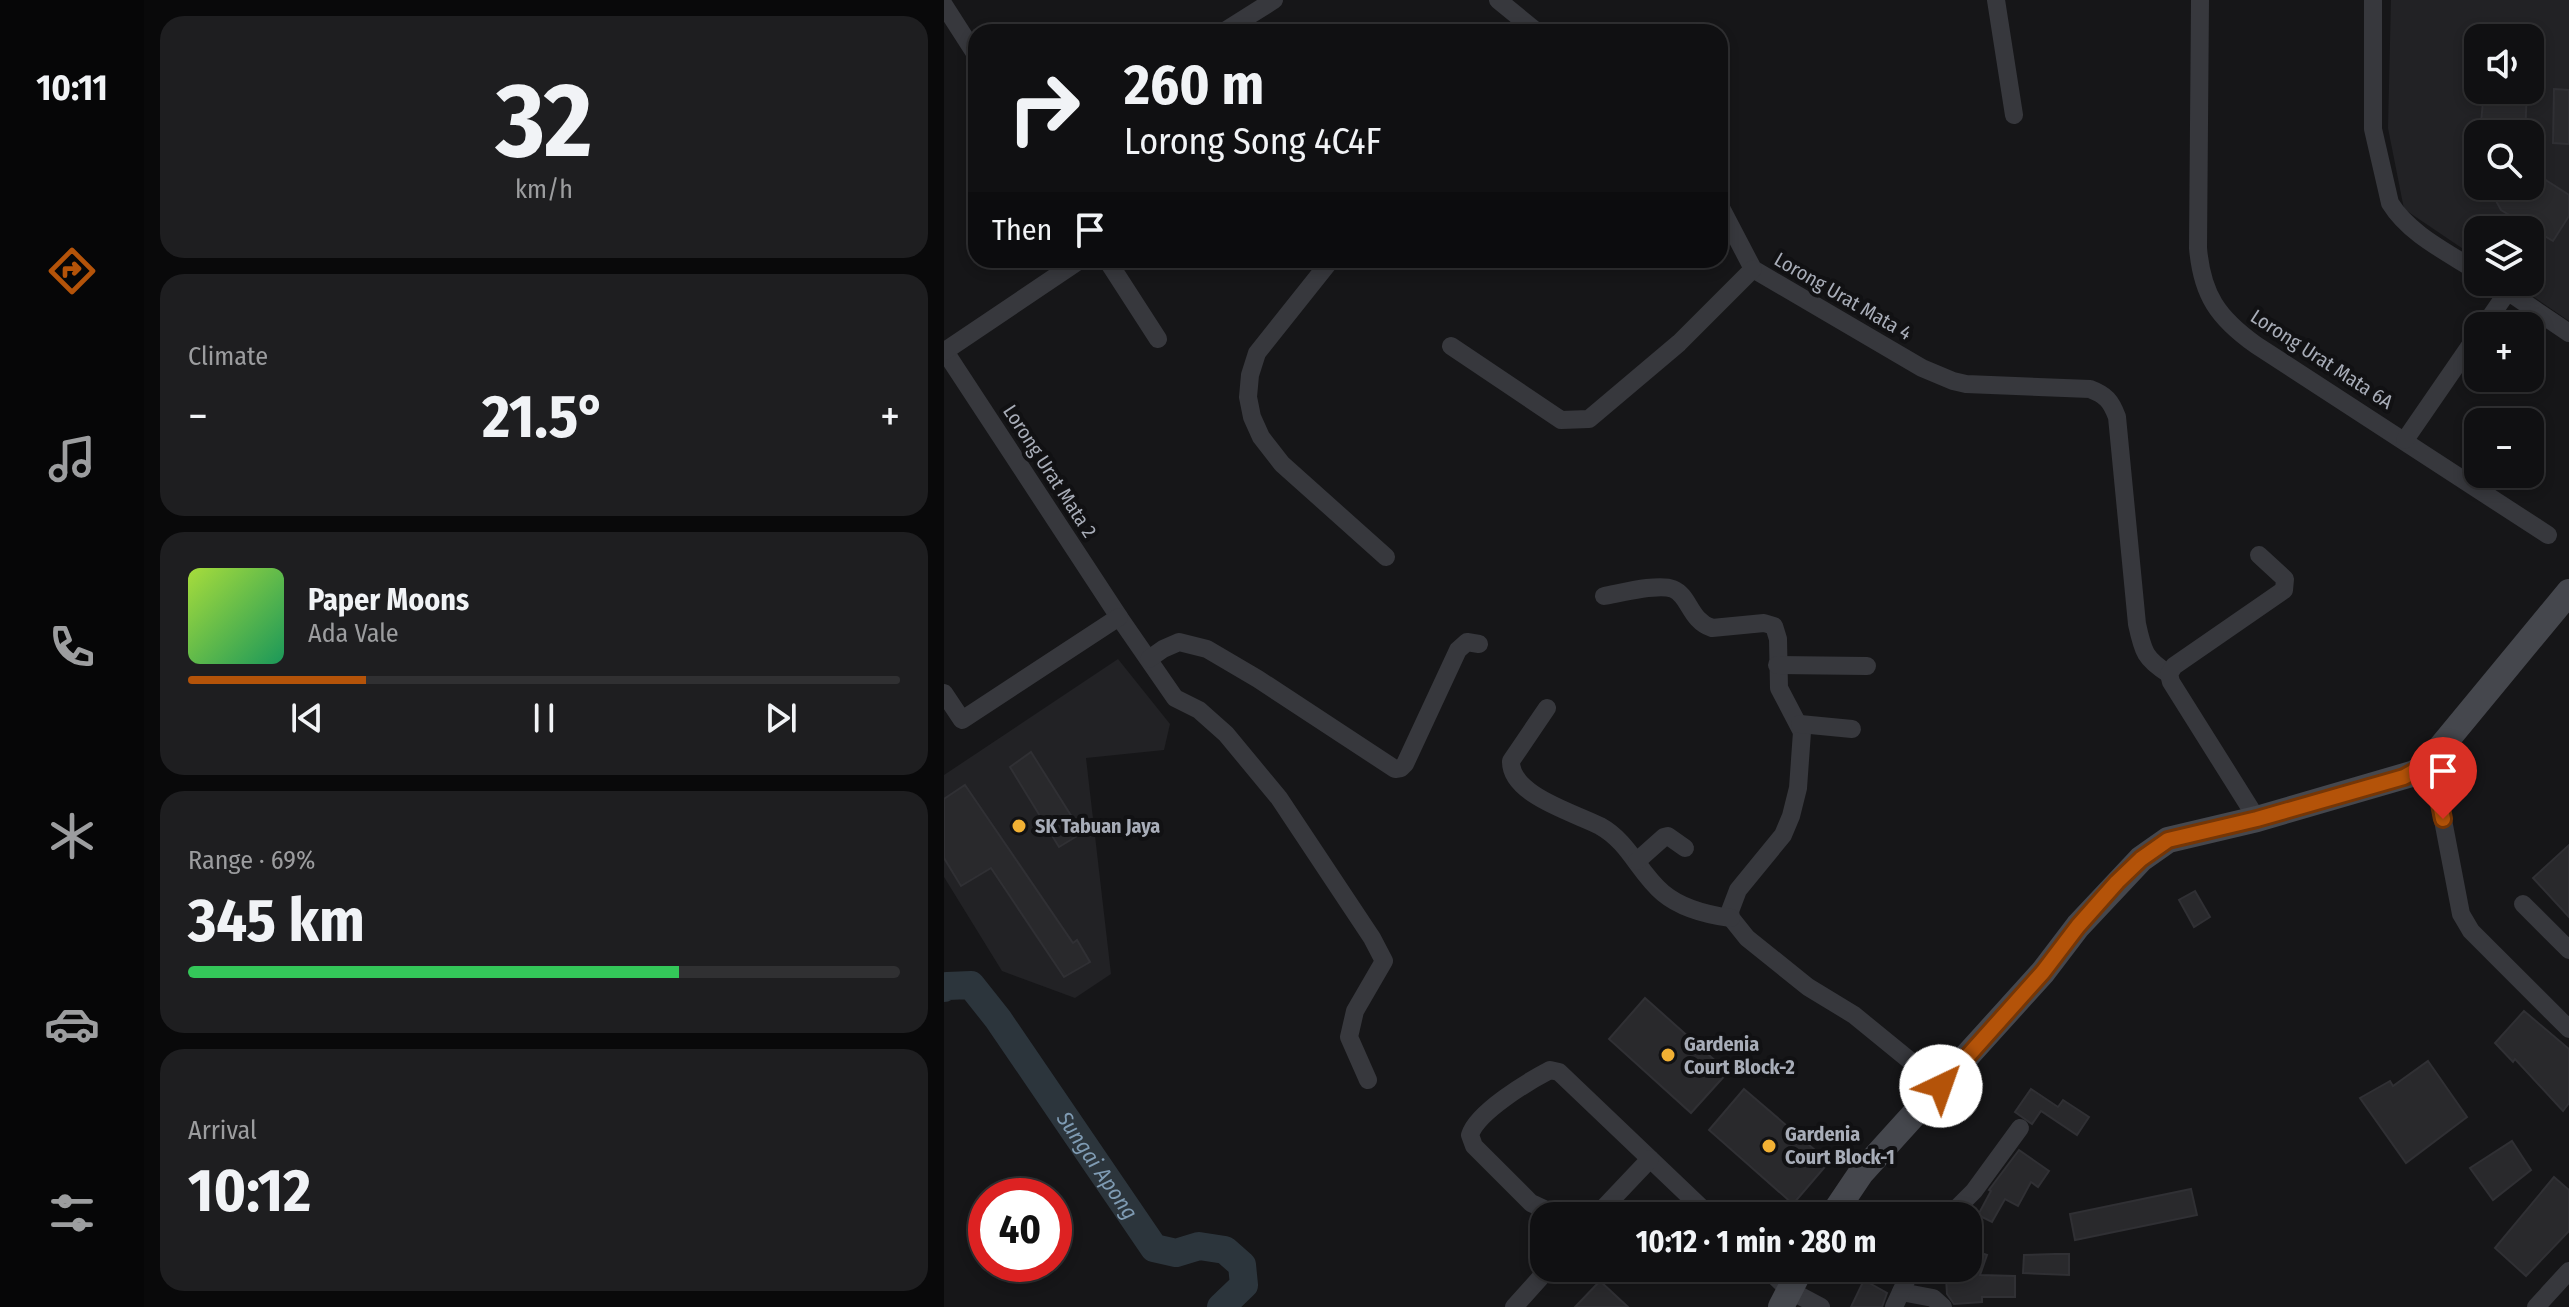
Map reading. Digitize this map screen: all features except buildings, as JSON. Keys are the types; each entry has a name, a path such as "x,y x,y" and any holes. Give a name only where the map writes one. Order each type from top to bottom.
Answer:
{"street":[{"path":"1236,24 1274,0"},
{"path":"1498,0 1520,24"},
{"path":"1996,0 2014,115"},
{"name":"Lorong Urat Mata 6A","path":"2200,0 2198,248 2200,271 2212,302 2235,330 2548,535"},
{"path":"2373,0 2373,129 2390,203 2414,230 2464,263"},
{"path":"944,5 968,42"},
{"name":"Lorong Urat Mata 4","path":"1728,221 1753,269 1879,345 1953,381 2090,389 2112,401 2117,417 2137,624 2144,654 2169,674"},
{"path":"944,350 1068,268"},
{"path":"1112,268 1158,339"},
{"path":"1325,268 1257,353 1250,375 1248,397 1252,417 1261,437 1282,464 1386,557"},
{"path":"1451,346 1561,420 1589,419 1679,343 1753,269"},
{"path":"2514,296 2569,333"},
{"name":"Lorong Urat Mata 2","path":"944,350 1175,698 1199,710 1226,734 1279,798 1372,938 1384,961 1355,1011 1349,1037 1368,1080"},
{"path":"2405,440 2464,354"},
{"path":"2257,819 2171,682 2169,674 2174,666 2284,590 2285,579 2259,555"},
{"path":"1604,596 1650,588 1673,589 1699,622 1712,628 1769,623 1774,626 1777,633 1779,688 1802,732 1798,788 1783,835 1738,890 1730,911 1731,918 1747,938 1808,987 1854,1015 1941,1086"},
{"path":"1841,1202 1861,1173 2043,972 2087,915 2141,859 2168,840 2257,819 2404,777 2427,764 2569,592"},
{"path":"944,693 962,720 1119,617"},
{"path":"1149,659 1179,642 1207,649 1395,769 1405,764 1458,650 1467,642 1479,644"},
{"path":"1777,665 1867,666"},
{"path":"1547,708 1511,761 1513,777 1528,790 1603,828 1630,851 1663,893 1709,915 1731,918"},
{"path":"1800,724 1852,729"},
{"path":"2427,764 2438,794 2461,914 2471,931 2569,1029"},
{"path":"1637,861 1664,837 1668,836 1685,848"},
{"path":"2523,904 2569,950"},
{"path":"1530,1202 1471,1141 1470,1135 1475,1124 1550,1070 1559,1072 1695,1202"},
{"path":"1963,1202 2020,1128"},
{"path":"1609,1202 1650,1159"},
{"path":"2536,1307 2569,1271"},
{"path":"1514,1307 1536,1282"},
{"path":"1791,1288 1821,1307"},
{"path":"1898,1300 1933,1298 1943,1307"}],"shaded area":[{"path":"2391,0 2569,0 2569,321 2532,296 2544,296 2544,216 2464,216 2464,250 2404,209 2388,128"},
{"name":"SK Tabuan Jaya","path":"1118,659 1170,724 1164,750 1086,758 1111,974 1075,998 1002,971 944,877 944,775"}],"waterway":[{"name":"Sungai Apong","path":"944,988 971,985 998,1019 1154,1248 1176,1253 1199,1246 1225,1250 1242,1265 1244,1285 1221,1307"}],"place":[{"name":"SK Tabuan Jaya","path":"1019,826"},
{"name":"Gardenia Court Block-2","path":"1668,1055"},
{"name":"Gardenia Court Block-1","path":"1769,1146"}],"route":[{"path":"1941,1086 2043,972 2117,882 2141,859 2168,840 2257,819 2404,777 2427,764 2443,819"}]}
